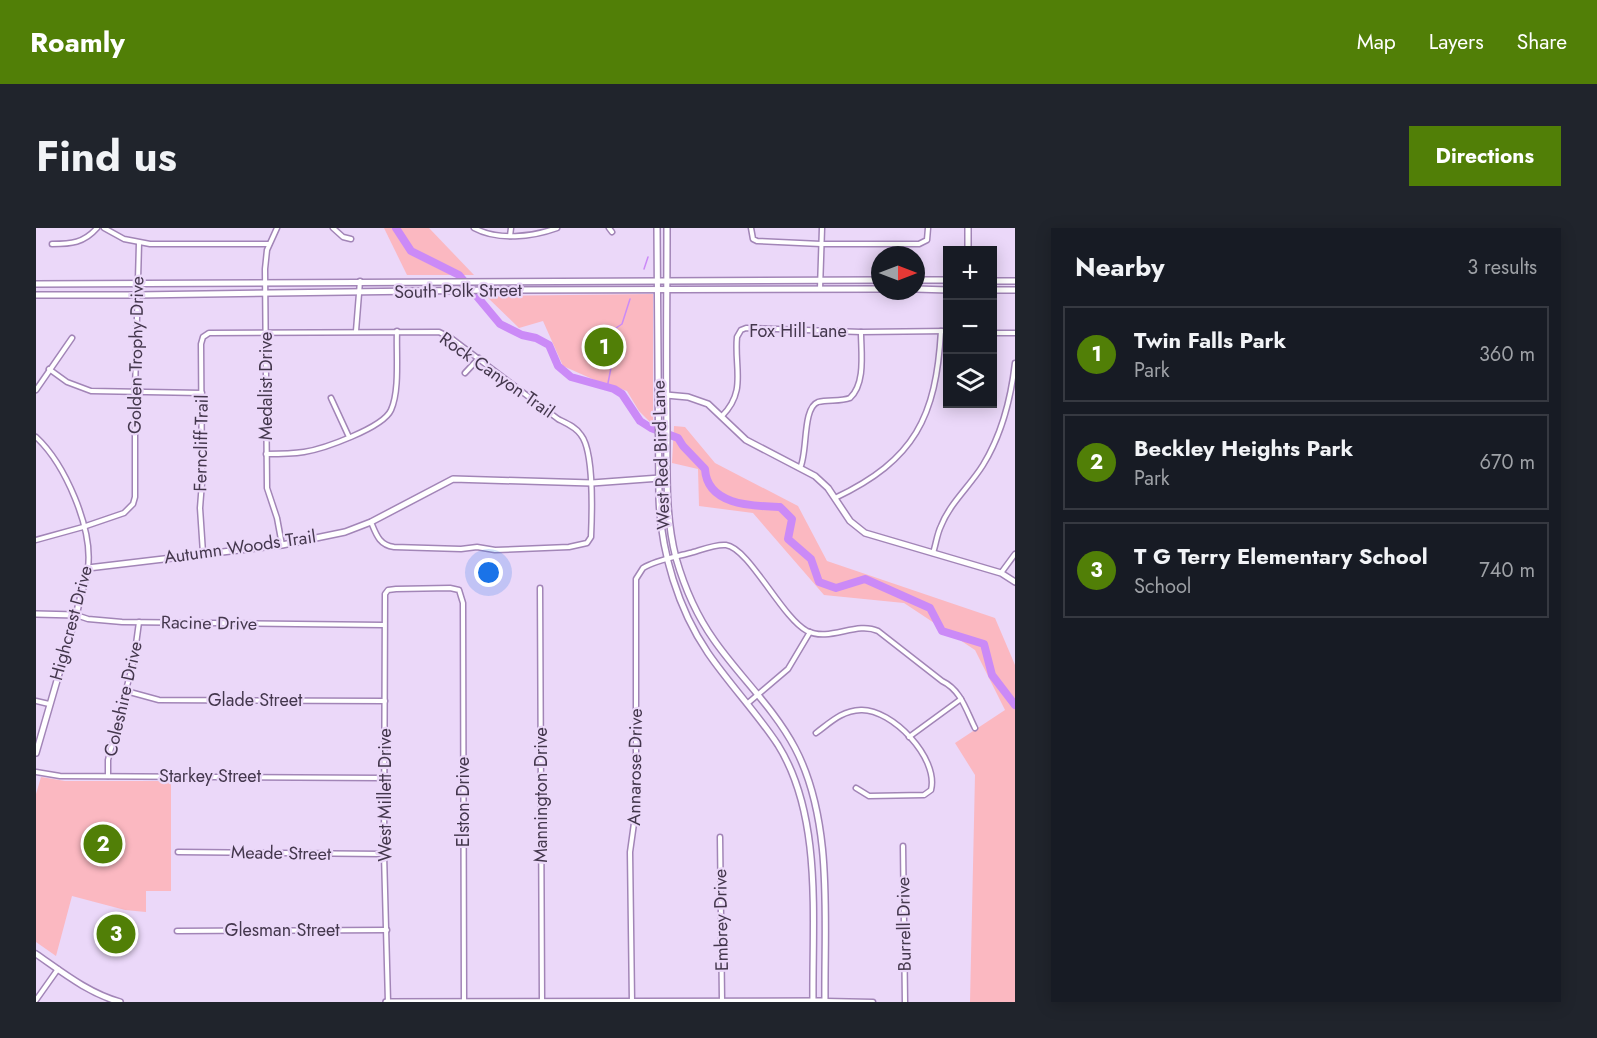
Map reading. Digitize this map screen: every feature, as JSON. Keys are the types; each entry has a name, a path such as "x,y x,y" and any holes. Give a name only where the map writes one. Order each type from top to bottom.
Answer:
{"main road":[{"name":"West Red Bird Lane","path":"657,228 660,518 668,559 690,623 710,655 785,755 801,795 812,882 813,1001"},
{"name":"West Red Bird Lane","path":"667,228 667,451 669,519 676,557 690,597 707,630 795,748 808,777 815,805 824,882 825,1001"},
{"path":"968,228 968,246"},
{"name":"South Polk Street","path":"36,284 871,280"},
{"path":"925,280 943,280"},
{"path":"997,280 1015,281"},
{"name":"South Polk Street","path":"36,295 453,290 871,289"},
{"path":"925,290 943,290"},
{"path":"997,290 1015,290"},
{"path":"658,395 699,400 712,407 746,440 819,479 852,524 865,533 1001,573 1015,582"},
{"name":"Autumn Woods Trail","path":"88,568 282,545 345,532 371,522 453,479 592,483 668,478"},
{"name":"Highcrest Drive","path":"36,753 88,568"},
{"name":"Racine Drive","path":"36,614 76,615"},
{"path":"785,755 795,748"},
{"path":"812,882 824,882"},
{"path":"36,954 80,985 109,1001 120,1002"},
{"path":"387,1002 825,1001"}],"street":[{"path":"51,244 72,244 85,239 97,228"},
{"path":"104,228 116,236 139,243 269,244"},
{"name":"Medalist Drive","path":"277,228 269,244 266,259 266,454 267,488 282,545"},
{"path":"333,228 343,237 351,239"},
{"path":"474,228 490,234 510,236 535,234 557,228"},
{"path":"510,236 511,228"},
{"path":"751,228 753,239 758,241 821,244 919,244 927,240 928,228"},
{"path":"820,289 822,228"},
{"name":"Golden Trophy Drive","path":"83,527 124,513 133,504 136,489 135,391 139,243"},
{"path":"356,331 360,281"},
{"name":"Fox Hill Lane","path":"722,416 733,404 737,393 736,341 741,330 752,328 861,332 942,331"},
{"path":"266,454 303,452 325,447 381,421 392,408 395,391 397,331"},
{"path":"834,498 858,487 883,471 901,453 920,428 926,417 935,387 942,331"},
{"name":"Rock Canyon Trail","path":"206,335 212,332 439,332 479,358 584,438 592,483 591,537 587,543 495,550 477,547 461,549 387,546 380,542 371,522"},
{"path":"800,468 805,451 810,408 819,402 850,398 857,389 860,380 861,332"},
{"path":"997,333 1015,333"},
{"name":"Ferncliff Trail","path":"203,553 200,508 201,344 206,335"},
{"path":"36,390 72,338"},
{"path":"465,373 479,358"},
{"path":"933,554 940,527 946,516 982,465 993,445 1007,407 1015,363"},
{"path":"49,369 67,382 86,390 202,393"},
{"path":"331,398 349,437"},
{"name":"Highcrest Drive","path":"36,437 55,459 69,483 88,549 88,568"},
{"path":"36,540 83,527"},
{"name":"Annarose Drive","path":"632,1002 630,852 636,809 636,579 643,568 668,559 721,545 734,548 800,625 810,632"},
{"path":"1001,573 1015,554"},
{"name":"Mannington Drive","path":"540,588 542,1002"},
{"name":"West Millett Drive","path":"387,1002 384,855 383,625 385,594 388,590 456,589 461,592 463,603"},
{"name":"Elston Drive","path":"463,603 464,1002"},
{"name":"Racine Drive","path":"76,615 88,619 139,622 383,625"},
{"name":"Coleshire Drive","path":"108,776 111,742 137,645 139,622"},
{"path":"748,703 788,669 810,632 824,635 874,629 942,681 951,685 961,699 975,728"},
{"name":"Glade Street","path":"126,691 159,700 385,701"},
{"path":"909,736 961,699"},
{"path":"36,701 49,704"},
{"path":"816,733 844,712 864,710 884,716 909,736 933,775 933,783 928,794 920,796 869,796 856,788"},
{"name":"Starkey Street","path":"36,771 60,776 384,778"},
{"name":"Embrey Drive","path":"720,837 722,1002"},
{"name":"Burrell Drive","path":"903,846 905,1002"},
{"name":"Meade Street","path":"178,852 384,855"},
{"name":"Glesman Street","path":"177,931 387,930"},
{"path":"36,1000 58,969"},
{"path":"825,1001 873,1002"}],"shaded area":[{"path":"384,228 429,228 474,275 407,275"},
{"path":"653,294 653,425 639,411 627,391 563,366 543,321 519,328 486,296"},
{"path":"674,426 685,427 715,463 798,506 827,561 995,618 1015,665 1015,1002 970,1002 975,775 955,743 1005,710 975,650 904,603 824,595 753,513 699,506 698,469 672,463"},
{"path":"41,777 65,781 171,781 171,891 146,891 146,912 125,910 72,896 56,956 36,942 36,794"}],"waterway":[{"path":"396,228 411,251 459,275 500,324 549,345 558,366 571,377 614,389 622,394 640,421 651,428 678,438 705,469 713,490 722,497 744,504 780,507 792,519 788,539 811,559 819,582 836,588 865,579 930,608 942,631 984,644 992,675 1015,705"},
{"path":"644,269 648,257"},
{"path":"607,388 613,358 611,346 616,328 622,324 630,299"}],"place":[{"name":"Twin Falls Park","path":"604,347"},
{"name":"Beckley Heights Park","path":"103,844"},
{"name":"T G Terry Elementary School","path":"116,934"}]}
